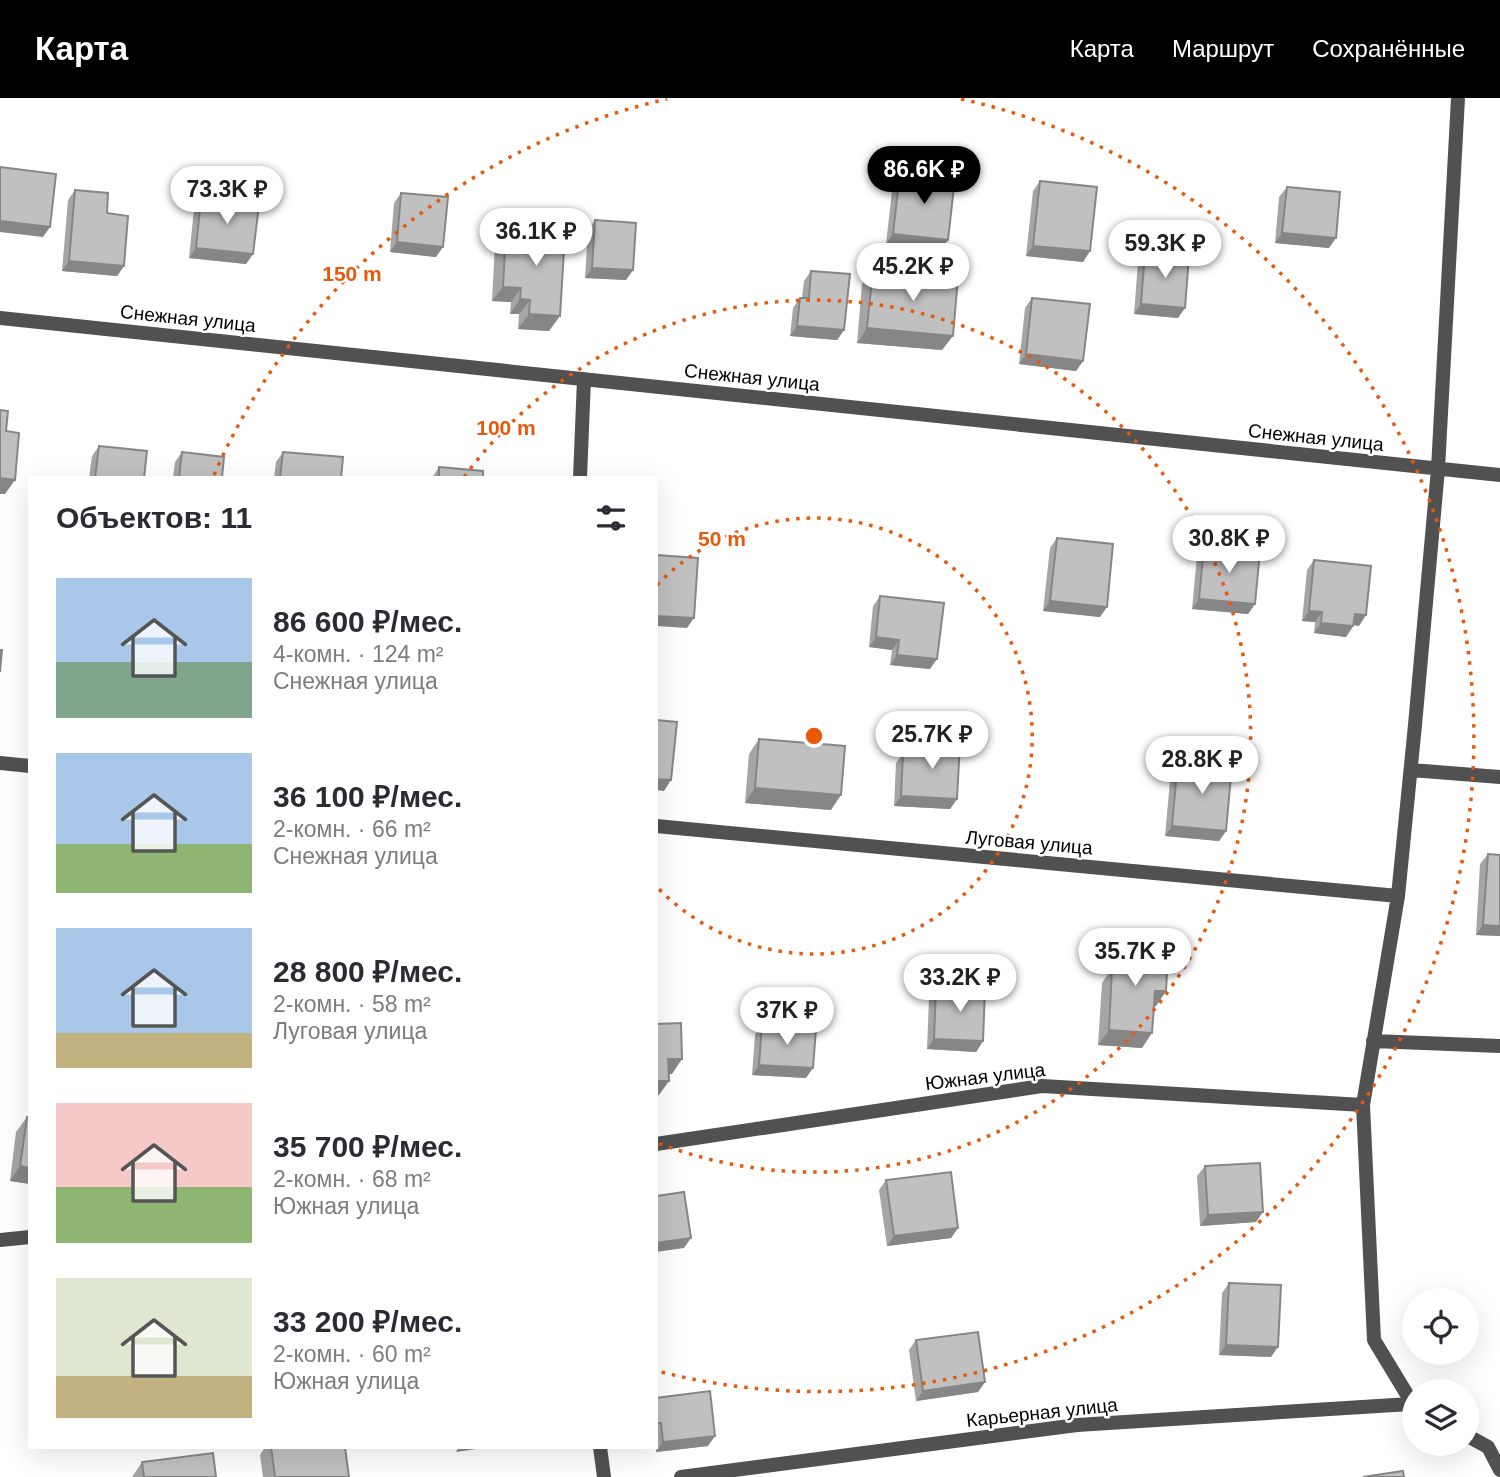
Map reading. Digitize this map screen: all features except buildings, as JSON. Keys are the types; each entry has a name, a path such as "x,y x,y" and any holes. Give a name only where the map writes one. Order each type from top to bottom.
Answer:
{"street":[{"path":"1402,1388 1374,1339 1363,1105 1398,896 1410,770 1438,469 1458,98"},
{"name":"Снежная улица","path":"0,318 1500,475"},
{"path":"580,476 584,379"},
{"path":"0,763 28,765"},
{"path":"1410,770 1500,777"},
{"name":"Луговая улица","path":"658,826 1398,896"},
{"path":"1373,1041 1500,1046"},
{"name":"Южная улица","path":"658,1144 1042,1086 1363,1105"},
{"path":"0,1240 28,1237"},
{"name":"Карьерная улица","path":"681,1477 1077,1425 1402,1406"},
{"path":"1479,1442 1488,1447 1500,1470"},
{"path":"600,1449 604,1477"}]}
